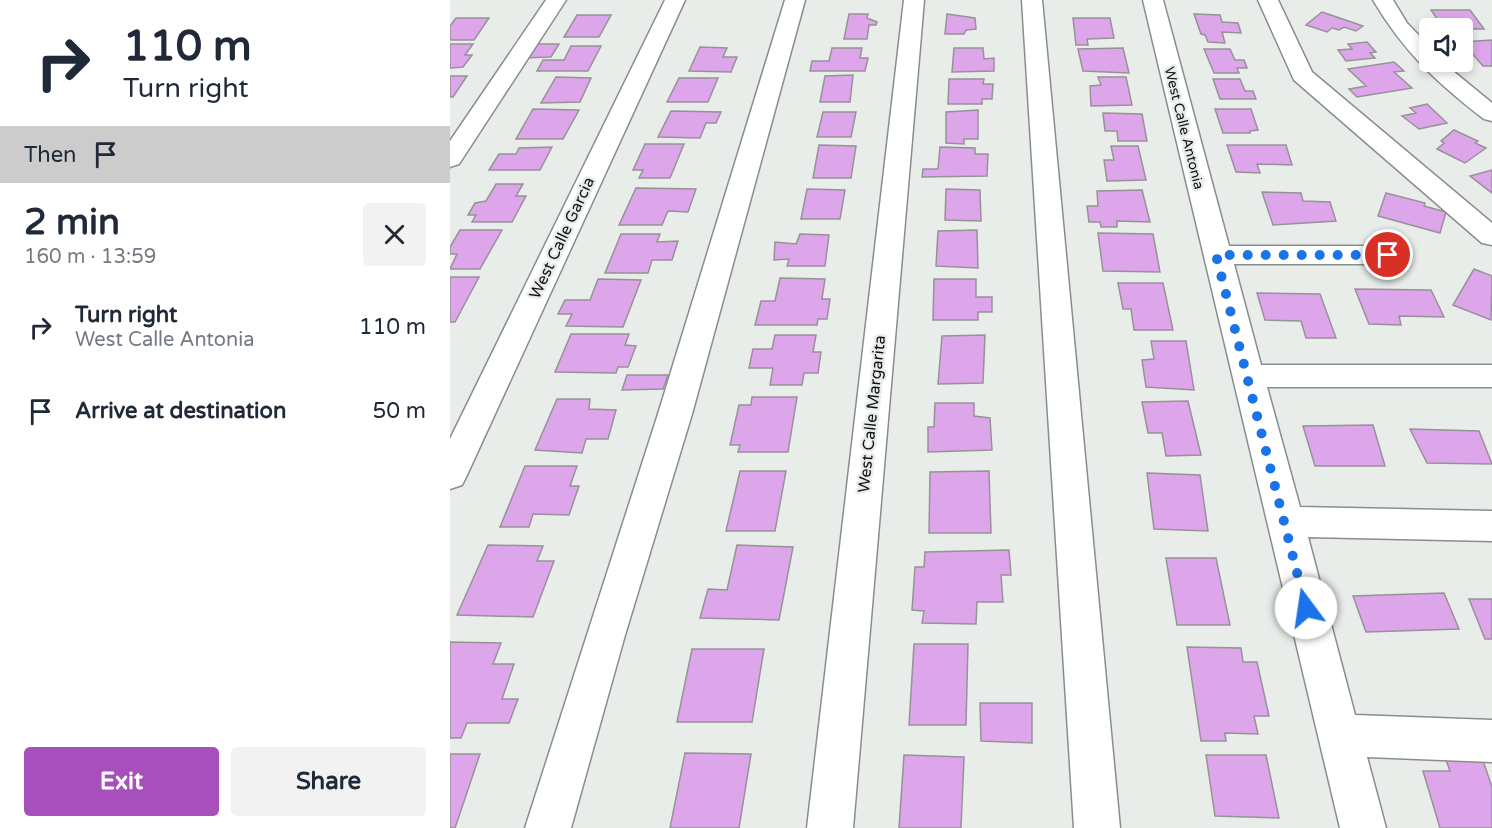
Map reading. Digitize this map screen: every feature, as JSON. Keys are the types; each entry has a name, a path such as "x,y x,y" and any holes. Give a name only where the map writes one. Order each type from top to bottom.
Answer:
{"street":[{"path":"450,159 556,0"},
{"name":"West Calle Garcia","path":"450,475 675,0"},
{"path":"548,828 605,635 675,414 795,0"},
{"name":"West Calle Margarita","path":"830,828 914,0"},
{"path":"1032,0 1097,828"},
{"name":"West Calle Antonia","path":"1153,0 1363,828"},
{"path":"1268,0 1302,75 1492,237"},
{"path":"1383,0 1399,26 1419,49"},
{"path":"1440,72 1492,114"},
{"path":"1216,255 1388,255"},
{"path":"1248,376 1492,376"},
{"path":"1284,522 1492,526"},
{"path":"1339,735 1492,741"}],"building":[{"path":"1431,10 1470,10 1484,29 1473,29 1473,18 1437,18"},
{"path":"1322,12 1363,26 1356,31 1344,27 1339,30 1332,28 1327,32 1306,25"},
{"path":"849,14 868,14 867,18 877,22 876,25 869,25 867,39 844,39"},
{"path":"947,14 975,18 976,29 966,30 964,34 945,34"},
{"path":"1194,14 1220,15 1222,22 1238,23 1241,33 1222,32 1225,43 1208,42 1205,35 1201,34"},
{"path":"577,15 611,15 599,37 564,37"},
{"path":"456,18 489,18 474,40 450,40 450,26"},
{"path":"1073,18 1110,18 1114,38 1087,39 1088,45 1076,45"},
{"path":"1492,40 1492,66 1483,66 1473,55 1473,41"},
{"path":"1367,42 1376,52 1370,53 1375,58 1346,61 1338,50 1352,49 1348,44"},
{"path":"450,44 473,44 465,55 472,55 463,67 450,68"},
{"path":"531,44 559,44 551,57 523,58"},
{"path":"571,46 601,46 588,71 537,71 543,60 564,60"},
{"path":"700,47 727,48 723,57 737,57 731,72 689,71"},
{"path":"832,48 862,48 860,58 868,58 865,71 810,71 812,61 829,61"},
{"path":"954,48 983,48 984,59 994,58 994,71 952,72"},
{"path":"1123,48 1129,73 1083,71 1078,49"},
{"path":"1204,49 1230,49 1235,60 1244,60 1247,68 1237,68 1239,73 1214,73"},
{"path":"1394,62 1404,71 1394,72 1412,88 1357,97 1349,89 1366,86 1348,69"},
{"path":"853,75 850,102 820,102 825,76"},
{"path":"450,76 467,76 453,97 450,97"},
{"path":"556,77 591,78 580,102 541,103"},
{"path":"1098,77 1126,77 1132,105 1091,106 1090,86 1101,85"},
{"path":"679,78 718,78 708,102 667,102"},
{"path":"949,79 984,79 983,84 993,84 992,99 982,99 982,104 948,104"},
{"path":"1213,79 1240,79 1245,91 1253,91 1256,99 1220,99"},
{"path":"1427,104 1447,123 1419,129 1402,116 1416,113 1410,108"},
{"path":"533,109 579,110 563,139 516,139"},
{"path":"1215,109 1251,109 1258,130 1250,131 1250,133 1223,133"},
{"path":"978,110 978,139 964,139 964,144 946,143 946,112"},
{"path":"671,111 721,112 716,123 706,123 700,138 658,137"},
{"path":"823,112 856,112 851,137 817,137"},
{"path":"1103,113 1142,114 1147,141 1118,141 1117,131 1105,131"},
{"path":"1454,130 1478,141 1475,143 1486,148 1465,163 1437,149 1444,143 1441,141"},
{"path":"645,144 684,144 670,178 639,178 643,170 633,170"},
{"path":"819,145 856,146 851,178 813,178"},
{"path":"1227,145 1286,145 1292,165 1257,164 1260,173 1236,172"},
{"path":"1111,146 1138,146 1146,180 1107,181 1104,160 1114,160"},
{"path":"552,147 540,170 489,170 499,154 516,154 519,148"},
{"path":"940,147 975,148 975,154 988,154 987,176 922,177 923,169 938,169"},
{"path":"1492,170 1492,193 1470,176"},
{"path":"496,184 523,184 516,196 526,196 512,222 472,222 476,215 468,215 475,203 486,201"},
{"path":"636,188 696,189 688,212 668,211 662,225 619,225"},
{"path":"807,189 845,190 840,219 801,219"},
{"path":"946,189 980,190 981,221 945,220"},
{"path":"1142,190 1150,222 1117,221 1117,227 1101,227 1100,222 1089,222 1087,206 1098,206 1097,191"},
{"path":"1262,192 1301,193 1303,201 1330,202 1336,221 1273,225"},
{"path":"1386,193 1425,203 1424,206 1446,212 1440,233 1378,216"},
{"path":"460,230 502,230 480,269 450,269 457,254 450,254 450,247"},
{"path":"977,230 978,268 936,266 938,231"},
{"path":"1098,233 1153,234 1160,272 1103,271"},
{"path":"621,234 660,234 657,242 678,241 672,260 652,260 648,273 605,273"},
{"path":"800,234 829,235 825,266 787,266 789,259 774,260 775,242 796,244"},
{"path":"1474,269 1492,276 1491,320 1453,305"},
{"path":"450,277 479,277 455,322 450,322"},
{"path":"780,278 825,279 822,299 830,299 827,319 818,319 817,325 755,325 761,301 775,301"},
{"path":"598,279 641,280 623,327 566,326 572,314 558,314 565,300 590,300"},
{"path":"934,279 976,279 976,297 992,297 992,312 978,312 978,320 933,320"},
{"path":"1118,283 1163,283 1173,330 1134,330 1131,309 1123,309"},
{"path":"1355,289 1431,290 1444,317 1399,316 1401,325 1369,324"},
{"path":"1257,293 1320,294 1336,338 1306,338 1301,321 1265,320"},
{"path":"571,334 629,334 625,345 636,346 628,367 618,367 616,373 555,372"},
{"path":"775,335 816,335 813,352 821,352 818,373 804,373 802,385 770,385 773,368 749,368 753,349 772,349"},
{"path":"985,335 983,383 938,384 942,336"},
{"path":"1151,341 1186,341 1194,390 1146,387 1142,360 1154,359"},
{"path":"627,375 668,375 663,389 622,390"},
{"path":"752,397 797,397 788,452 738,452 740,445 730,445 739,405 751,405"},
{"path":"557,399 590,399 589,409 616,410 608,439 586,439 582,453 535,450"},
{"path":"1188,401 1201,455 1166,456 1162,433 1148,433 1142,402"},
{"path":"935,403 974,403 974,416 990,418 992,450 928,452 928,427 934,427"},
{"path":"1373,425 1385,466 1315,466 1303,426"},
{"path":"1410,429 1479,431 1492,464 1427,463"},
{"path":"525,466 577,466 570,486 579,486 569,515 533,514 529,527 500,527"},
{"path":"740,471 786,471 775,531 726,531"},
{"path":"989,471 991,533 929,533 930,472"},
{"path":"1147,473 1200,475 1208,531 1154,529"},
{"path":"488,545 543,546 537,561 554,561 533,617 457,615"},
{"path":"737,545 793,547 779,620 700,618 708,589 727,590"},
{"path":"1009,550 1011,575 1001,575 1003,602 977,602 976,624 922,623 924,611 912,610 915,567 924,567 925,552"},
{"path":"1166,558 1216,558 1230,625 1177,625"},
{"path":"1444,593 1459,629 1366,632 1353,596"},
{"path":"1469,599 1492,599 1492,639 1485,639"},
{"path":"450,642 501,643 493,664 514,664 502,699 518,699 509,723 467,723 461,738 450,738"},
{"path":"914,644 968,644 966,725 909,725"},
{"path":"1187,647 1241,648 1243,662 1257,662 1269,716 1254,716 1258,734 1225,733 1226,741 1201,741"},
{"path":"692,649 764,649 752,722 677,722"},
{"path":"980,703 1032,703 1032,743 981,741"},
{"path":"1443,752 1480,752 1492,787 1492,828 1440,828 1423,771 1450,771"},
{"path":"685,753 751,754 739,828 670,828"},
{"path":"450,754 480,754 455,828 450,828"},
{"path":"904,755 964,757 961,828 899,828"},
{"path":"1206,755 1266,755 1279,818 1215,816"}],"route":[{"path":"1306,608 1216,255 1388,255"}]}
